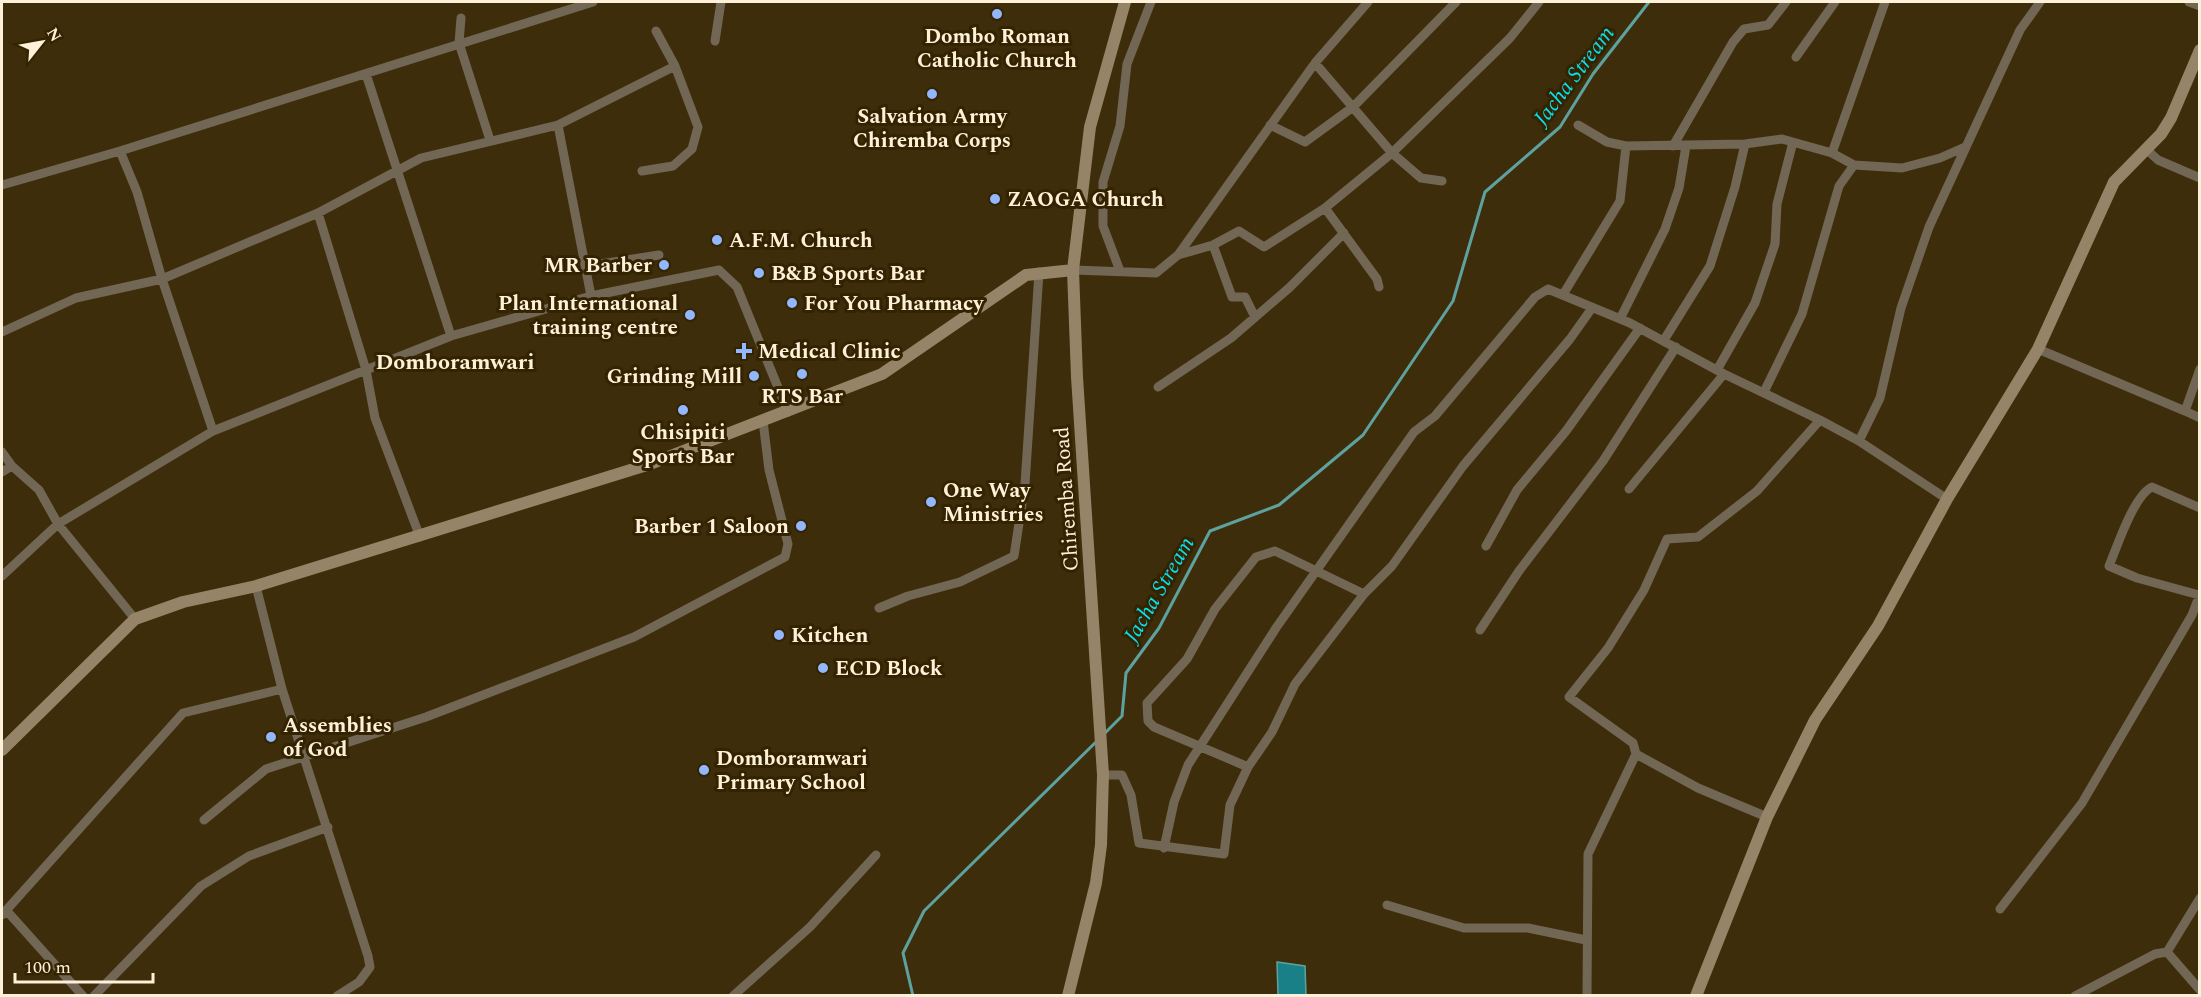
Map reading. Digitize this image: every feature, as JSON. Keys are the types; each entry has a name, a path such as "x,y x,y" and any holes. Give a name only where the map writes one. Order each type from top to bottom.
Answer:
{"street":[{"path":"2,185 120,151 188,127 366,74 593,2"},
{"path":"715,41 721,2"},
{"name":"Chiremba Road","path":"1068,996 1096,883 1101,845 1103,775 1077,377 1073,270 1090,127 1125,2"},
{"path":"1120,271 1103,226 1103,182 1120,126 1127,64 1151,2"},
{"path":"2,750 135,619 183,602 256,586 420,537 650,464 788,412 882,374 1026,275 1073,270 1156,273 1178,255 1315,63 1368,2"},
{"path":"1270,125 1305,142 1353,107 1456,2"},
{"path":"1178,255 1213,245 1239,231 1264,247 1324,208 1392,153 1510,38 1539,2"},
{"path":"1673,146 1733,42 1744,29 1768,26 1786,2"},
{"path":"1796,57 1835,2"},
{"path":"1832,153 1885,2"},
{"path":"1859,441 1880,398 1901,308 1929,228 2020,30 2040,2"},
{"path":"2189,2 2199,6"},
{"path":"461,18 459,43 490,140"},
{"path":"642,171 673,166 692,149 698,127 675,66 656,31"},
{"path":"1696,996 1767,817 1815,720 1878,626 1947,499 2038,350 2114,182 2147,150 2171,118 2199,50"},
{"path":"1315,63 1392,153 1421,178 1442,180"},
{"path":"2,332 76,298 162,279 318,213 421,158 558,124 675,66"},
{"path":"366,74 451,336"},
{"path":"558,124 591,296"},
{"path":"1578,125 1606,142 1626,146 1745,144 1782,139 1832,153 1854,165 1902,168 1940,158 1965,147"},
{"path":"1629,489 1721,372 1755,303 1775,244 1777,204 1793,142"},
{"path":"1664,340 1710,266 1735,187 1745,144"},
{"path":"1564,293 1620,201 1626,146"},
{"path":"1620,319 1665,229 1679,188 1686,146"},
{"path":"2147,150 2158,160 2199,178"},
{"path":"120,151 137,192 162,279 213,431"},
{"path":"1764,392 1802,314 1839,186 1854,165"},
{"path":"1324,208 1344,233 1379,286"},
{"path":"318,213 366,370 375,418 420,537"},
{"path":"1158,387 1220,347 1256,317 1344,233"},
{"path":"1213,245 1232,297 1245,297 1256,317"},
{"path":"587,266 659,255"},
{"path":"2,576 58,524 213,431 451,336 591,296 719,270 736,287 788,412"},
{"path":"879,608 908,596 960,582 1014,556 1025,484 1040,272"},
{"path":"1164,848 1174,802 1188,765 1276,628 1414,432 1435,416 1535,297 1548,289 1564,293 1592,308 1640,328 1721,372 1820,420 1859,441 1947,499"},
{"path":"1103,775 1122,775 1131,795 1139,843 1224,854 1230,805 1248,767 1272,732 1295,684 1364,594 1392,566 1463,466 1570,339 1592,308"},
{"path":"1486,546 1517,490 1566,431 1640,328"},
{"path":"1480,630 1519,572 1603,461 1676,347"},
{"path":"2038,350 2199,418"},
{"path":"2185,411 2199,369"},
{"path":"1587,996 1588,854 1636,753 1633,743 1569,697 1608,648 1644,590 1667,539 1698,537 1757,491 1820,420"},
{"path":"204,820 266,769 304,754 426,717 634,637 785,557 788,544 769,470 763,421"},
{"path":"2,453 12,466 39,490 58,524 135,619"},
{"path":"2,472 12,466"},
{"path":"2000,909 2082,803 2187,625 2199,595 2137,578 2109,566 2145,489 2152,487 2199,508"},
{"path":"1248,767 1154,727 1148,721 1147,703 1187,659 1215,609 1256,557 1275,551 1364,594"},
{"path":"256,586 282,689 328,826 370,967 359,982 337,996"},
{"path":"83,996 4,912 183,712 282,689"},
{"path":"1636,753 1698,788 1767,817"},
{"path":"94,996 201,886 249,856 328,826"},
{"path":"733,996 810,927 876,855"},
{"path":"2075,996 2155,954 2167,952 2199,898"},
{"path":"1387,904 1464,928 1528,928 1586,940"},
{"path":"2167,952 2199,990"}],"water":[{"path":"1277,962 1305,966 1306,995 1278,995"}],"waterway":[{"name":"Jacha Stream","path":"1104,734 1122,716 1126,673 1159,628 1210,531 1279,505 1363,435 1453,301 1485,192 1560,127 1593,74 1649,2"},
{"name":"Jacha Stream","path":"913,996 903,953 924,911 1097,741"}],"place":[{"name":"Dombo Roman Catholic Church","path":"997,14"},
{"name":"Salvation Army Chiremba Corps","path":"932,94"},
{"name":"ZAOGA Church","path":"995,199"},
{"name":"A.F.M. Church","path":"717,240"},
{"name":"MR Barber","path":"664,265"},
{"name":"B&B Sports Bar","path":"759,273"},
{"name":"For You Pharmacy","path":"792,303"},
{"name":"Plan International training centre","path":"690,315"},
{"name":"Medical Clinic","path":"744,351"},
{"name":"RTS Bar","path":"802,374"},
{"name":"Grinding Mill","path":"754,376"},
{"name":"Chisipiti Sports Bar","path":"683,410"},
{"name":"One Way Ministries","path":"931,502"},
{"name":"Barber 1 Saloon","path":"801,526"},
{"name":"Kitchen","path":"779,635"},
{"name":"ECD Block","path":"823,668"},
{"name":"Assemblies of God","path":"271,737"},
{"name":"Domboramwari Primary School","path":"704,770"}],"district":[{"name":"Domboramwari","path":"455,361"}]}
